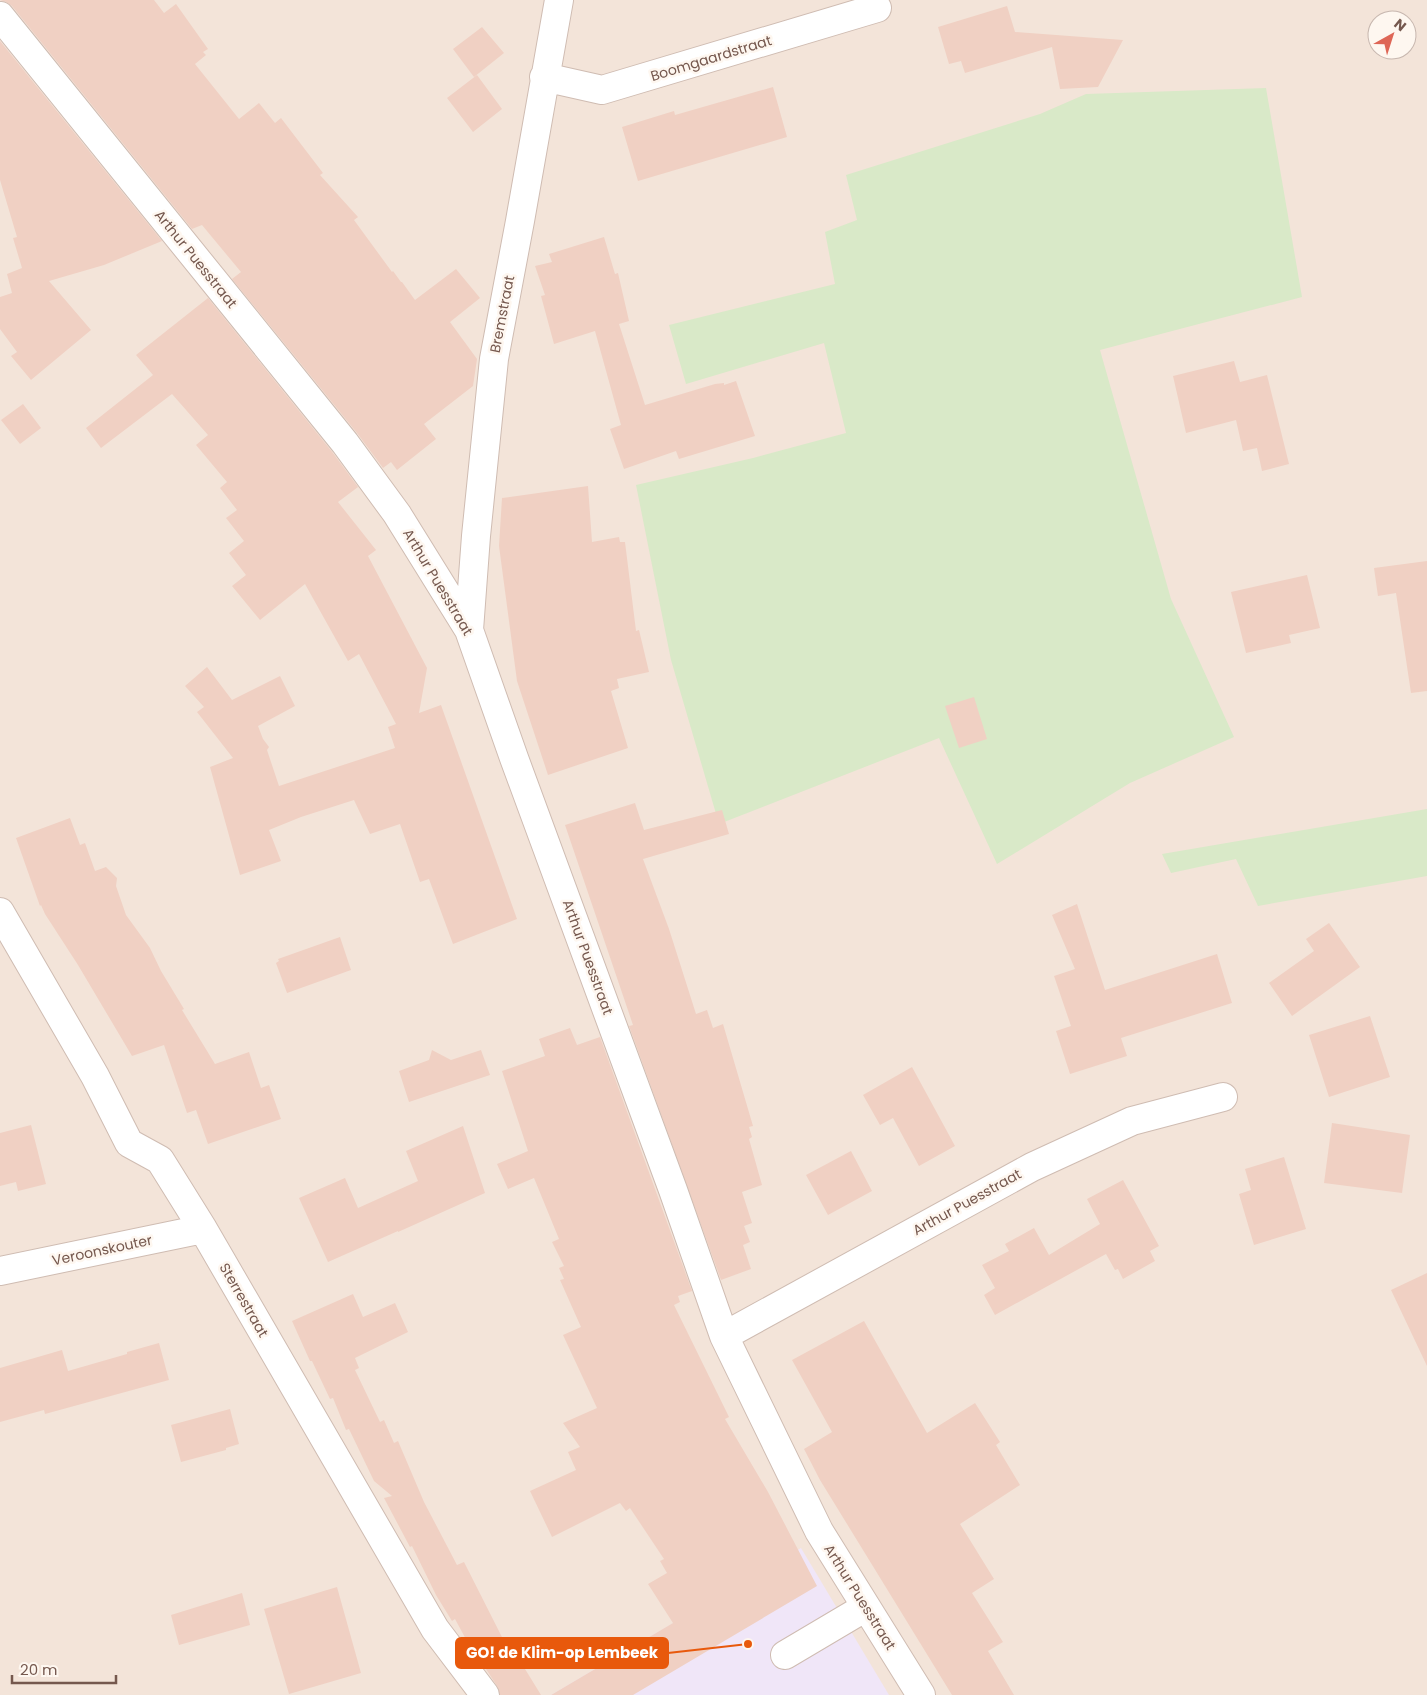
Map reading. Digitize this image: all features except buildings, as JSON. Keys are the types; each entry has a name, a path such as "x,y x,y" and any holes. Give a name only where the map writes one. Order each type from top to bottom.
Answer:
{"street":[{"name":"Bremstraat","path":"469,630 476,536 494,359 558,0"},
{"name":"Boomgaardstraat","path":"544,77 602,90 877,8"},
{"name":"Arthur Puesstraat","path":"0,16 345,443 397,514 469,630 514,758 673,1190 724,1336 819,1531 921,1695"},
{"name":"Sterrestraat","path":"0,912 94,1076 129,1143 160,1160 203,1229 435,1629 484,1695"},
{"name":"Arthur Puesstraat","path":"724,1336 1032,1167 1132,1121 1223,1097"},
{"name":"Veroonskouter","path":"0,1271 203,1229"},
{"path":"785,1655 866,1607"}],"shaded area":[{"path":"0,0 1427,0 1427,1695 0,1695"},
{"path":"801,1548 889,1695 551,1695"}],"green space":[{"path":"1266,88 1302,297 1100,350 1171,599 1234,737 1130,783 997,864 939,738 719,824 671,660 636,485 753,458 846,433 824,343 686,384 669,325 835,284 825,232 857,220 846,175 1040,114 1086,94"},
{"path":"1427,809 1427,876 1258,906 1236,859 1171,873 1162,854"}],"place":[{"name":"GO! de Klim-op Lembeek","path":"748,1644"}]}
